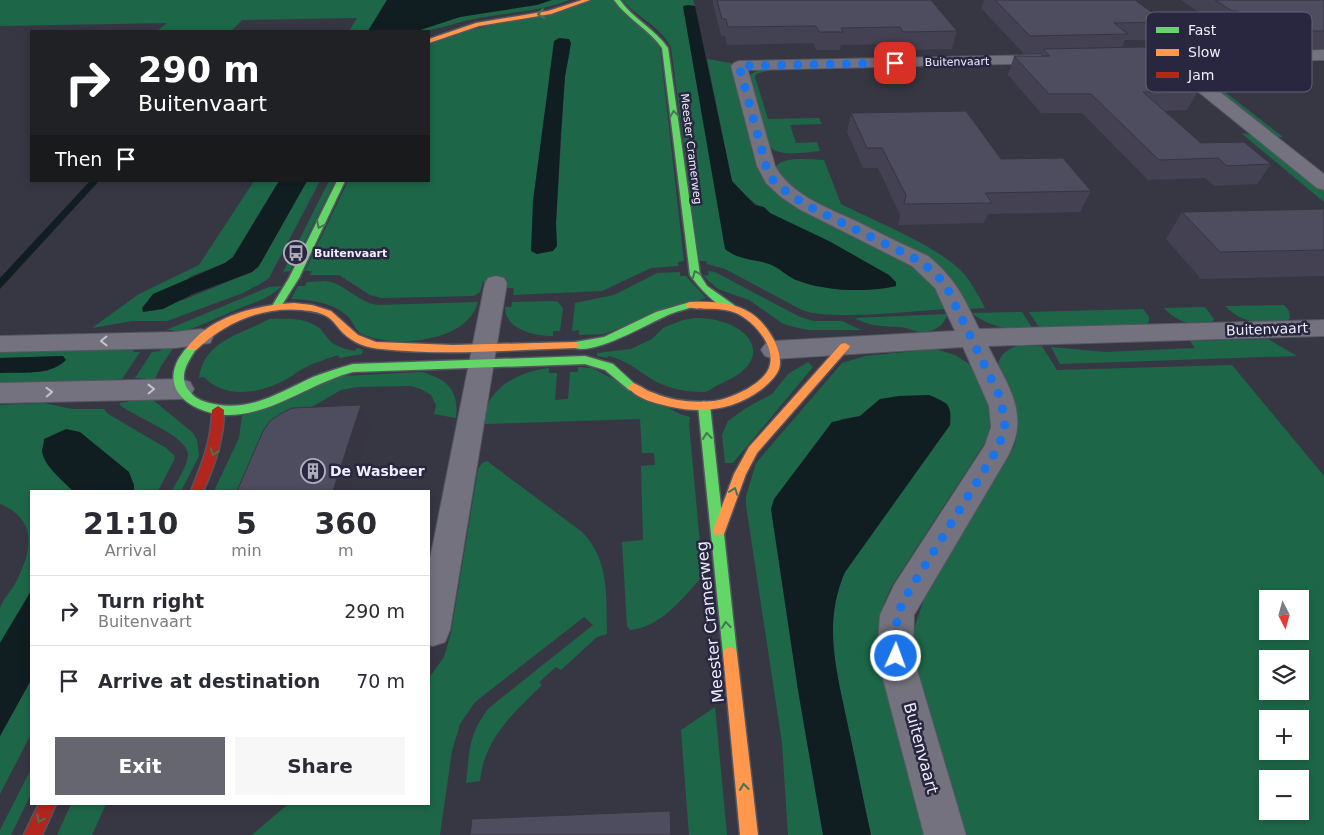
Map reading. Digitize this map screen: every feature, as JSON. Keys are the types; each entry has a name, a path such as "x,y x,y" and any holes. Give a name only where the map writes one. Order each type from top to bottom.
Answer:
{"main road":[{"path":"430,41 478,24 549,13 587,0"},
{"name":"Meester Cramerweg","path":"617,0 625,12 653,30 665,48 695,275 704,288 747,314 764,328 774,350"},
{"path":"277,306 294,278 341,182"},
{"path":"731,306 690,305 665,309 620,336 606,342 591,345 482,355 343,369 314,380 273,402 249,408 218,410 193,402 181,389 179,380 179,368 190,348 201,337 250,313 277,306 303,306 325,311 362,342 482,355 597,361 616,371 636,389 665,403 684,406 725,402 742,397 760,385 774,368 774,350"},
{"path":"717,536 740,474 753,450 845,346"},
{"name":"Meester Cramerweg","path":"704,405 749,835"},
{"path":"197,490 215,452 218,437 218,410"},
{"path":"33,835 48,805"}],"street":[{"path":"1098,59 1146,58"},
{"name":"Buitenvaart","path":"945,835 896,656 897,615 906,596 998,448 1005,427 1002,406 999,395 946,286 936,274 920,261 806,205 779,187 766,166 739,66 1068,60"},
{"path":"1209,92 1324,184"},
{"path":"433,630 496,283"},
{"name":"Buitenvaart","path":"774,350 970,338 1324,328"},
{"path":"0,344 175,340 201,337"},
{"path":"0,393 181,389"}],"green space":[{"path":"0,0 387,0 369,30 350,30 357,18 242,20 232,30 158,30 167,23 0,26"},
{"path":"552,0 569,0 532,10 481,17 437,29 420,30 460,17"},
{"path":"592,0 612,0 648,31 660,48 684,261 678,262 678,266 651,268 602,291 513,295 514,288 507,288 508,281 483,282 480,292 474,296 381,298 370,295 339,275 310,275 312,271 305,271 348,182 430,182 430,44 444,37","holes":["554,41 570,51 565,76 556,223"]},
{"path":"622,0 693,0 695,6 683,7 707,141 771,264 796,280 840,290 865,290 896,286 770,213 740,191 732,181 707,59 731,63 758,169 770,187 782,196 908,263 933,285 946,309 851,315 815,313 802,310 725,269 707,264 706,261 699,261 671,47 661,33"},
{"path":"985,65 771,70 756,74 755,77 768,119 819,118 822,124 790,125 796,143 817,142 820,151 800,153 779,152 769,146 749,78 751,74 761,69"},
{"path":"1219,92 1225,92 1283,137 1275,137"},
{"path":"1241,133 1258,136 1324,190 1324,202"},
{"path":"790,160 824,160 841,204 924,245 954,265 965,275 985,308 968,309 916,252 792,190 775,168 784,161"},
{"path":"253,182 278,182 233,257 225,263 189,277 181,301 252,272 259,266 306,182 319,182 269,278 260,284 243,293 167,321 132,321 92,328 139,294 199,265"},
{"path":"328,182 334,182 290,271 283,272"},
{"path":"708,271 715,272 800,317 814,321 842,321 861,330 808,330 782,323 749,300 718,289 703,276 709,275"},
{"path":"680,272 680,276 686,276 706,298 603,334 579,335 579,330 572,331 575,303 614,295 657,273"},
{"path":"307,282 332,282 363,300 378,305 478,302 472,315 448,333 415,341 384,340 360,333 348,317 334,307 313,301 291,299 298,286 305,286"},
{"path":"282,286 265,298 195,328 170,335 173,330 166,330 269,287"},
{"path":"512,302 558,302 563,308 560,331 553,331 553,336 538,335 522,330 515,326 506,315 505,307 511,307"},
{"path":"1284,305 1289,311 1290,318 1287,321 1270,322 1246,320 1225,306"},
{"path":"1205,307 1214,319 1213,321 1199,324 1180,320 1164,308"},
{"path":"1143,309 1149,317 1149,322 1142,326 1045,328 1038,326 1029,312"},
{"path":"1022,312 1031,326 1030,328 999,327 985,322 971,313"},
{"path":"947,314 941,325 925,332 901,327 872,325 855,318"},
{"path":"695,318 713,319 729,324 742,332 750,341 753,351 750,363 739,374 707,391 672,388 660,384 622,361 608,356 607,358 597,356 597,353 631,349 652,339 663,328 683,320"},
{"path":"269,319 293,319 311,323 335,344 355,351 357,348 363,350 362,354 340,358 338,355 318,362 306,367 286,380 260,390 230,391 212,384 204,377 199,378 202,365 216,347 225,340"},
{"path":"1268,339 1297,356 1060,364 1051,347 1106,352 1195,348 1190,341"},
{"path":"136,346 133,352 140,352 122,379 115,379 112,384 0,388 0,373 48,371 63,356 0,358 0,349"},
{"path":"1016,346 1042,346 1057,370 1232,365 1324,476 1324,835 964,835 917,674 913,632 925,596 1014,447 1017,416 1008,388 998,369 998,364 1005,352"},
{"path":"163,347 174,347 161,366 154,381 140,383 143,378 135,378 152,352 160,351"},
{"path":"935,349 955,355 971,365 988,397 992,419 986,441 891,587 884,603 881,624 925,835 871,835 836,668 833,630 834,611 845,572 950,425 948,404 929,395 880,399 860,416 841,419 771,509 798,690 823,835 788,835 782,743 746,496 756,463 842,363 865,356"},
{"path":"808,362 813,367 733,463 725,463 722,435 728,421 746,408 772,394 788,374"},
{"path":"578,367 592,368 680,414 690,417 689,424 703,576 671,610 641,628 630,630 627,626 622,542 643,540 641,466 655,465 654,453 642,453 640,419 484,424 485,412 490,401 505,384 526,373 549,368 549,373 557,373 555,400 568,399 570,372 578,372"},
{"path":"422,372 431,375 445,383 453,393 456,400 456,418 434,414 436,405 431,395 411,386 357,387 341,390 301,413 242,490 214,490 239,438 242,416 341,376"},
{"path":"132,397 145,397 153,400 193,433 197,440 199,456 182,490 173,490 186,465 188,455 186,448 171,434 120,405 120,403 128,402"},
{"path":"44,403 72,409 104,409 108,414 166,448 175,456 159,490 134,490 134,485 50,467 72,490 30,490 30,593 0,643 0,608 14,585 26,559 28,537 26,527 21,518 12,510 0,504 0,405"},
{"path":"487,461 582,532 591,543 598,555 605,580 607,634 597,637 561,670 556,667 539,682 542,685 511,717 494,740 487,752 480,781 466,783 471,743 477,726 489,708 593,625 584,617 475,702 460,724 452,751 440,835 252,835 287,805 430,805 430,677 444,657 451,633 478,469 482,463"},
{"path":"30,682 30,736 0,794 0,736"},
{"path":"715,707 727,835 689,835 681,730"},
{"path":"30,771 30,796 11,835 0,835 0,830"},
{"path":"71,805 106,805 92,835 57,835"}],"shaded area":[{"path":"387,0 552,0 537,5 460,17 420,30 369,30"},
{"path":"683,6 695,6 732,181 755,205 764,207 770,213 829,241 889,275 896,282 896,286 872,290 819,287 796,280 773,265 741,257 725,249"},
{"path":"559,38 569,39 571,43 565,76 561,132 556,223 557,246 553,251 537,254 531,251 533,201 554,41"},
{"path":"89,182 98,182 0,289 0,278"},
{"path":"278,182 306,182 259,266 252,272 193,294 163,309 143,312 142,308 153,294 225,263 233,257"},
{"path":"63,356 66,360 52,369 26,373 0,373 0,358"},
{"path":"929,395 945,402 949,408 950,425 845,572 834,611 833,630 836,668 871,835 823,835 798,690 771,509 774,499 832,422 860,416 880,399"},
{"path":"66,429 80,432 129,472 134,490 72,490 46,462 42,451 44,439"},
{"path":"30,593 30,682 0,736 0,643"}],"building":[{"path":"717,0 931,0 957,31 903,32 900,27 841,28 843,32 819,32 816,26 728,27 726,19 722,19"},
{"path":"995,0 1135,0 1151,12 1146,12 1146,22 1114,23 1128,34 1030,36"},
{"path":"1215,0 1324,0 1324,31 1312,30 1312,12 1232,11"},
{"path":"1144,47 1146,49 1146,92 1143,92 1201,143 1244,142 1271,164 1227,166 1218,158 1159,160 1091,94 1049,94 1014,56 1050,56 1043,49"},
{"path":"966,111 1001,159 1063,158 1091,191 985,193 992,203 904,204 906,195 882,148 867,148 851,113"},
{"path":"1324,209 1324,250 1220,252 1182,212"},
{"path":"361,405 333,490 237,490 263,431 270,421 292,408"},
{"path":"670,811 671,835 470,835 472,819"}],"traffic: fast":[{"path":"617,0 665,48 695,275 704,288 731,307"},
{"path":"277,306 294,278 341,182"},
{"path":"575,345 592,344 607,340 674,309 690,305"},
{"path":"192,348 180,369 178,378 180,387 188,397 199,404 225,410 245,410 263,405 334,373 353,368 585,360 609,367 633,387"},
{"path":"704,405 730,654"}],"traffic: slow":[{"path":"430,41 478,24 549,13 587,0"},
{"path":"633,387 647,395 681,405 716,405 733,401 749,393 772,372 775,362 773,348 764,330 756,321 747,314 726,307 690,305"},
{"path":"192,348 219,326 236,318 255,311 294,306 312,308 328,313 354,337 362,342 376,345 453,349 575,345"},
{"path":"719,530 740,474 753,450 845,346"},
{"path":"730,654 749,835"}],"traffic: jam":[{"path":"197,490 213,452 217,432 218,410"},
{"path":"33,835 48,805"}],"place":[{"name":"Buitenvaart","path":"296,253"},
{"name":"De Wasbeer","path":"313,471"}],"route":[{"path":"895,63 739,66 766,166 773,180 779,187 806,205 920,261 936,274 946,286 993,382 1002,406 1005,427 998,448 906,596 897,615 896,656"}]}
